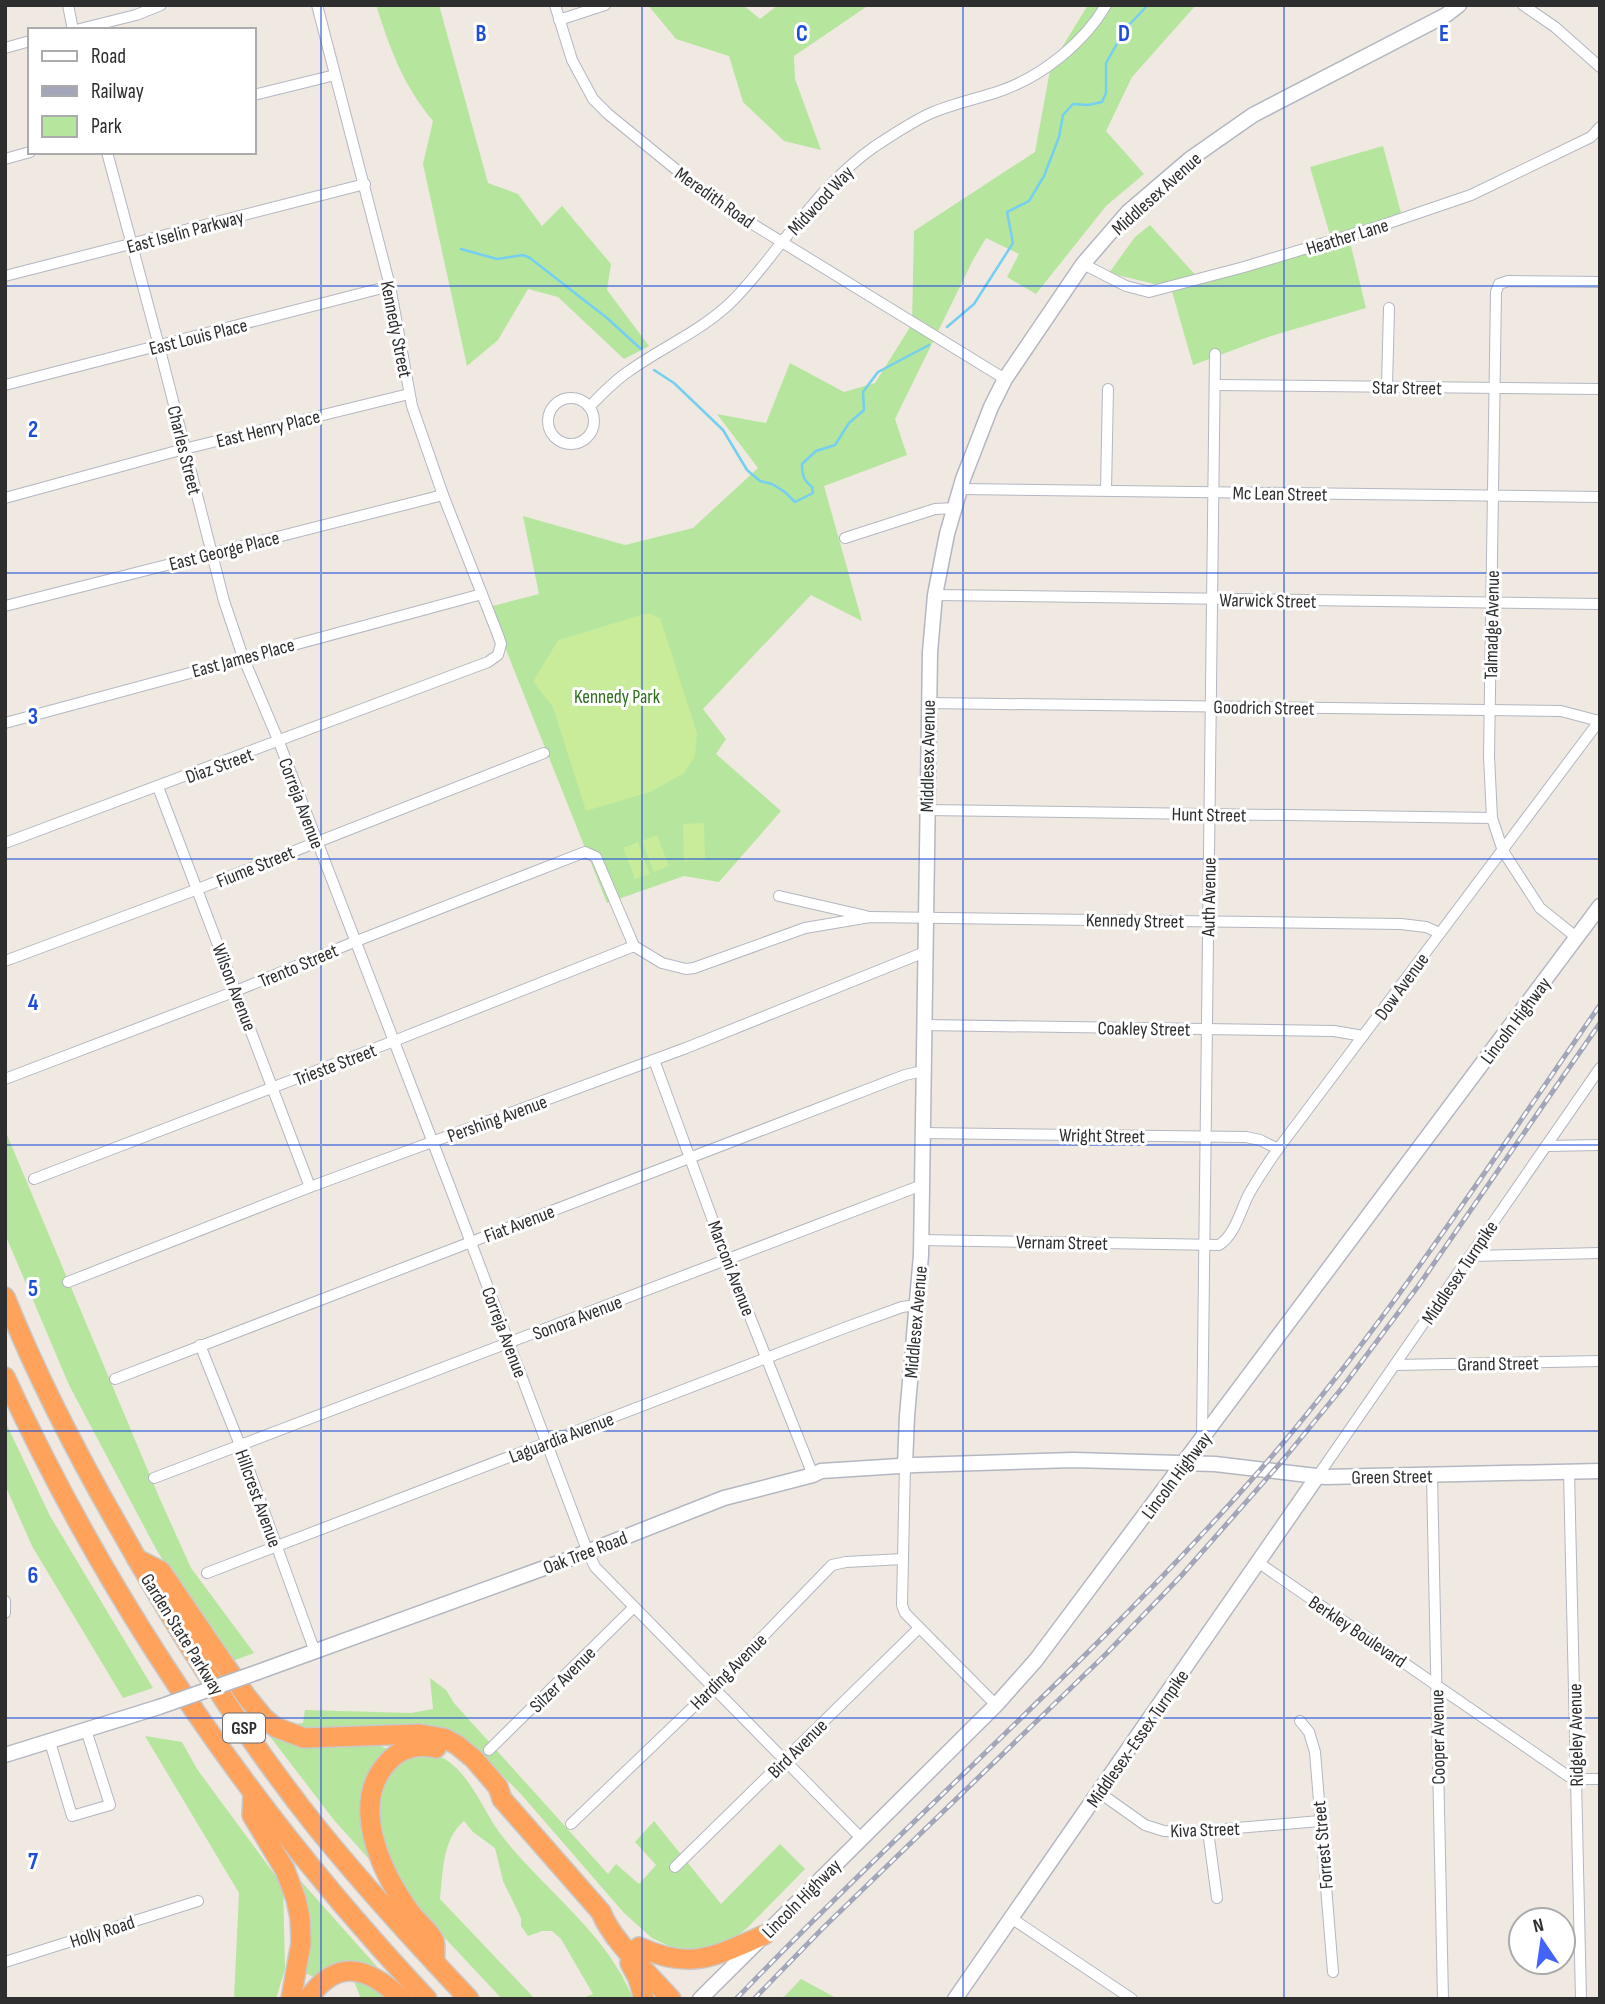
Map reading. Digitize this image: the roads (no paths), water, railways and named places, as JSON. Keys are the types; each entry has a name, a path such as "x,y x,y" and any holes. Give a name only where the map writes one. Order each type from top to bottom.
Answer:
{"highway":[{"name":"Garden State Parkway","path":"5,1297 66,1429 137,1559 191,1648 277,1775 362,1882 469,1999"},
{"name":"Garden State Parkway","path":"5,1377 83,1533 177,1689 253,1794"},
{"path":"137,1559 161,1571 240,1688 257,1711 275,1727 304,1738 420,1734 444,1738 463,1749 498,1787 502,1799 601,1912 605,1924 618,1940 671,1999"},
{"path":"435,1962 433,1940 403,1902 377,1850 370,1811 376,1782 385,1765 399,1752 417,1746 430,1746 454,1756 491,1794 502,1799"},
{"path":"253,1794 252,1815 279,1858 298,1909 301,1943 291,1999"},
{"path":"253,1794 345,1908 427,1999"},
{"path":"601,1912 614,1918 687,1999"},
{"path":"639,1947 665,1958 698,1959 721,1953 764,1935"},
{"path":"618,1940 638,1978 644,1999"},
{"path":"308,1999 318,1986 331,1976 355,1971 376,1977 402,1999"}],"street":[{"path":"68,5 74,28"},
{"path":"82,28 136,15 161,5"},
{"name":"Kennedy Street","path":"317,5 390,286 409,394 443,495 501,644"},
{"name":"Meredith Road","path":"555,5 572,60 593,99 608,114 695,185 781,242 1005,379"},
{"path":"559,20 605,5"},
{"name":"Midwood Way","path":"589,407 608,386 698,329 727,306 755,277 831,182 872,148 931,113 1004,90 1028,79 1050,65 1078,40 1106,5"},
{"name":"Middlesex Avenue","path":"996,1705 918,1629 903,1609 906,1416 921,1240 928,703 935,595 954,508 991,407 1005,379 1083,264 1128,212 1190,159 1253,115 1436,21 1459,5"},
{"path":"1523,5 1555,27 1600,67"},
{"path":"5,48 28,42"},
{"path":"256,95 335,75"},
{"name":"Heather Lane","path":"1083,264 1126,286 1149,292 1244,267 1471,195 1591,137 1600,127"},
{"path":"5,159 28,153"},
{"name":"Charles Street","path":"108,154 224,601 243,657 279,742"},
{"name":"East Iselin Parkway","path":"5,276 365,184"},
{"name":"Talmadge Avenue","path":"1577,937 1540,908 1503,851 1492,818 1490,710 1496,292 1499,284 1511,281 1600,282"},
{"name":"East Louis Place","path":"5,385 390,286"},
{"path":"1387,387 1389,308"},
{"name":"Auth Avenue","path":"1202,1440 1215,354"},
{"name":"Star Street","path":"1215,384 1600,389"},
{"path":"1106,491 1108,389"},
{"name":"East Henry Place","path":"5,498 184,449 409,394"},
{"path":"578,399 589,407 594,421 589,436 576,444 568,444 555,437 548,423 549,415 557,403 578,399"},
{"name":"Mc Lean Street","path":"960,489 1600,497"},
{"name":"East George Place","path":"5,606 443,495"},
{"path":"845,538 935,509 954,508"},
{"name":"East James Place","path":"5,723 482,594"},
{"name":"Warwick Street","path":"935,595 1600,604"},
{"name":"Diaz Street","path":"5,844 488,662 498,655 501,644"},
{"name":"Goodrich Street","path":"928,703 1561,711 1599,720"},
{"name":"Dow Avenue","path":"1204,1244 1219,1245 1228,1238 1245,1202 1278,1149 1599,720"},
{"name":"Correja Avenue","path":"279,742 595,1567 861,1838"},
{"name":"Fiume Street","path":"5,961 198,889 544,753"},
{"name":"Wilson Avenue","path":"158,787 310,1187"},
{"name":"Hunt Street","path":"926,810 1492,818"},
{"name":"Trento Street","path":"5,1079 236,991 585,852 596,857 634,946"},
{"name":"Kennedy Street","path":"779,896 870,917"},
{"name":"Lincoln Highway","path":"700,1999 996,1705 1048,1645 1600,906"},
{"name":"Kennedy Street","path":"634,946 662,963 686,969 806,928 870,917 1410,924 1431,928 1440,933"},
{"name":"Trieste Street","path":"34,1179 634,946"},
{"name":"Pershing Avenue","path":"68,1282 310,1187 654,1060 925,952"},
{"name":"Coakley Street","path":"924,1025 1343,1031 1363,1036"},
{"name":"Marconi Avenue","path":"654,1060 727,1259 813,1475"},
{"name":"Middlesex Turnpike","path":"1317,1476 1600,1068"},
{"name":"Fiat Avenue","path":"115,1379 905,1075 923,1071"},
{"name":"Wright Street","path":"922,1133 1254,1138 1278,1149"},
{"path":"1546,1146 1600,1145"},
{"name":"Sonora Avenue","path":"154,1478 922,1185"},
{"name":"Vernam Street","path":"921,1240 1204,1244"},
{"path":"1470,1256 1600,1253"},
{"name":"Laguardia Avenue","path":"207,1573 766,1357 902,1307 917,1305"},
{"name":"Hillcrest Avenue","path":"200,1345 240,1445 315,1652"},
{"name":"Grand Street","path":"1395,1365 1600,1361"},
{"name":"Oak Tree Road","path":"5,1755 159,1707 315,1652 569,1559 724,1498 821,1471 905,1465 1073,1460 1185,1463"},
{"name":"Green Street","path":"1185,1463 1317,1476 1600,1471"},
{"name":"Ridgeley Avenue","path":"1569,1472 1581,1999"},
{"name":"Cooper Avenue","path":"1432,1475 1443,1999"},
{"name":"Middlesex-Essex Turnpike","path":"955,1999 1317,1476"},
{"name":"Harding Avenue","path":"571,1824 714,1687 832,1566 846,1562 903,1559"},
{"name":"Berkley Boulevard","path":"1259,1563 1576,1779"},
{"path":"5,1601 5,1613"},
{"name":"Silzer Avenue","path":"489,1750 634,1607"},
{"name":"Bird Avenue","path":"674,1867 918,1629"},
{"name":"Forrest Street","path":"1300,1721 1309,1731 1314,1745 1333,1972"},
{"path":"50,1742 72,1816 110,1805 86,1730"},
{"path":"1576,1779 1600,1779"},
{"name":"Kiva Street","path":"1100,1793 1145,1825 1176,1832 1320,1821"},
{"path":"1208,1830 1217,1898"},
{"name":"Holly Road","path":"5,1962 198,1901"},
{"path":"1011,1918 1132,1999"}],"waterway":[{"path":"947,327 974,304 1013,243 1007,212 1029,201 1044,176 1059,137 1063,115 1073,104 1102,102 1106,93 1106,63 1126,28 1148,5"},
{"path":"461,249 497,259 523,255 530,258 607,318 641,349"},
{"path":"654,370 674,383 723,430 747,470 760,481 785,492 795,502 813,493 804,477 802,464 816,451 835,445 849,423 864,410 863,392 878,372 929,345"}],"railway":[{"path":"736,1999 1122,1618 1246,1486 1341,1371 1386,1311 1600,1005"},
{"path":"754,1999 823,1928 1106,1654 1181,1576 1283,1460 1342,1388 1419,1285 1600,1023"}],"park label":[{"name":"Kennedy Park","path":"617,696"}]}
